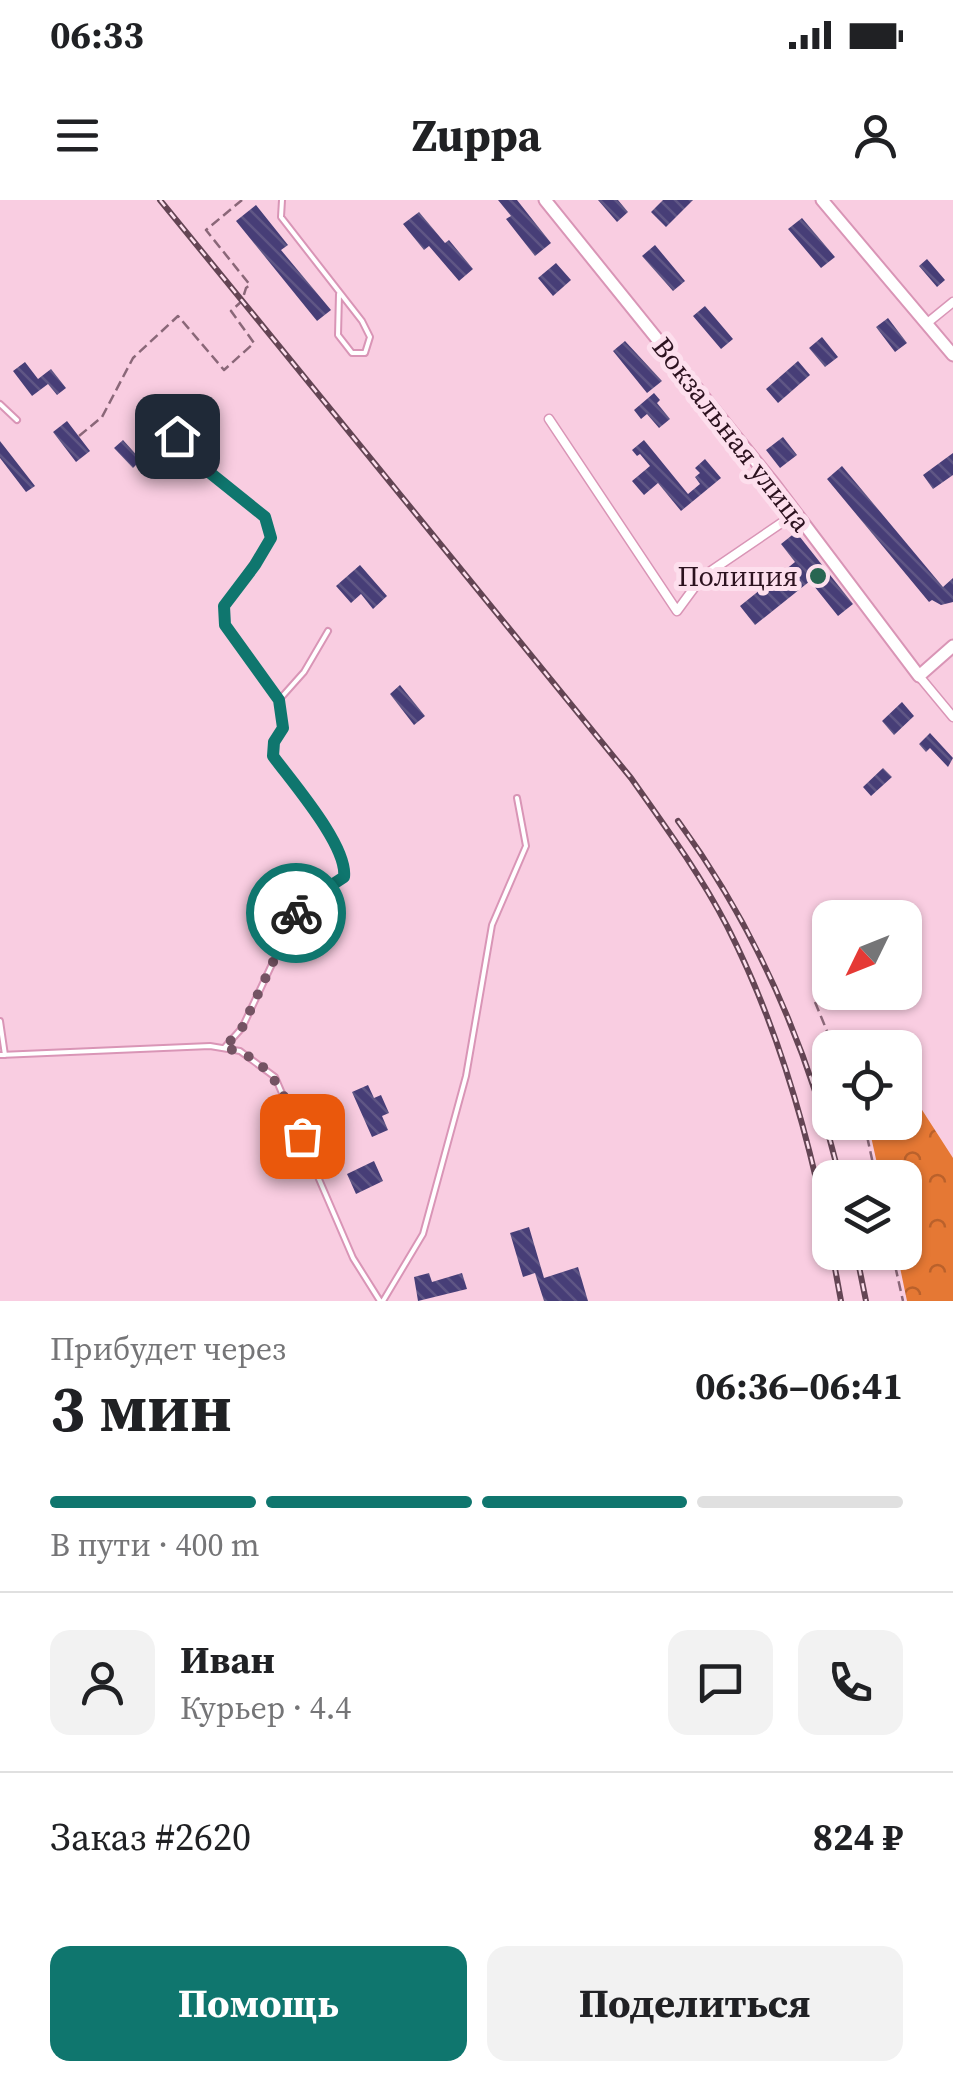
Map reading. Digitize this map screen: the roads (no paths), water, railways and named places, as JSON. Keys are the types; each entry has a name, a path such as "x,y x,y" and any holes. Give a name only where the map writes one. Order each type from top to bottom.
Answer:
{"street":[{"name":"Вокзальная улица","path":"546,200 953,717"},
{"path":"822,200 953,355"},
{"path":"926,324 953,302"},
{"path":"549,419 677,612 702,577 796,514"},
{"path":"919,676 953,646"}],"lane":[{"path":"282,200 281,217 362,321 370,338 365,353 352,353 338,335 340,294"},
{"path":"0,404 17,420"},
{"path":"177,436 209,472 265,517 271,538 224,606 225,625 279,700 283,728 274,742 273,756 332,839 345,865 344,877 297,911 242,1028 224,1048"},
{"path":"279,700 304,672 328,631"},
{"path":"0,1022 2,1055 210,1046 240,1051 275,1077 353,1258 381,1301 423,1234 466,1076 492,926 526,846 517,798"}],"railway":[{"path":"160,200 631,778 694,869 727,926 762,1002 812,1162"},
{"path":"678,821 732,904 777,991 796,1036 835,1160"},
{"path":"835,1270 841,1301"},
{"path":"860,1270 866,1301"}],"place":[{"name":"Полиция","path":"818,576"}]}
